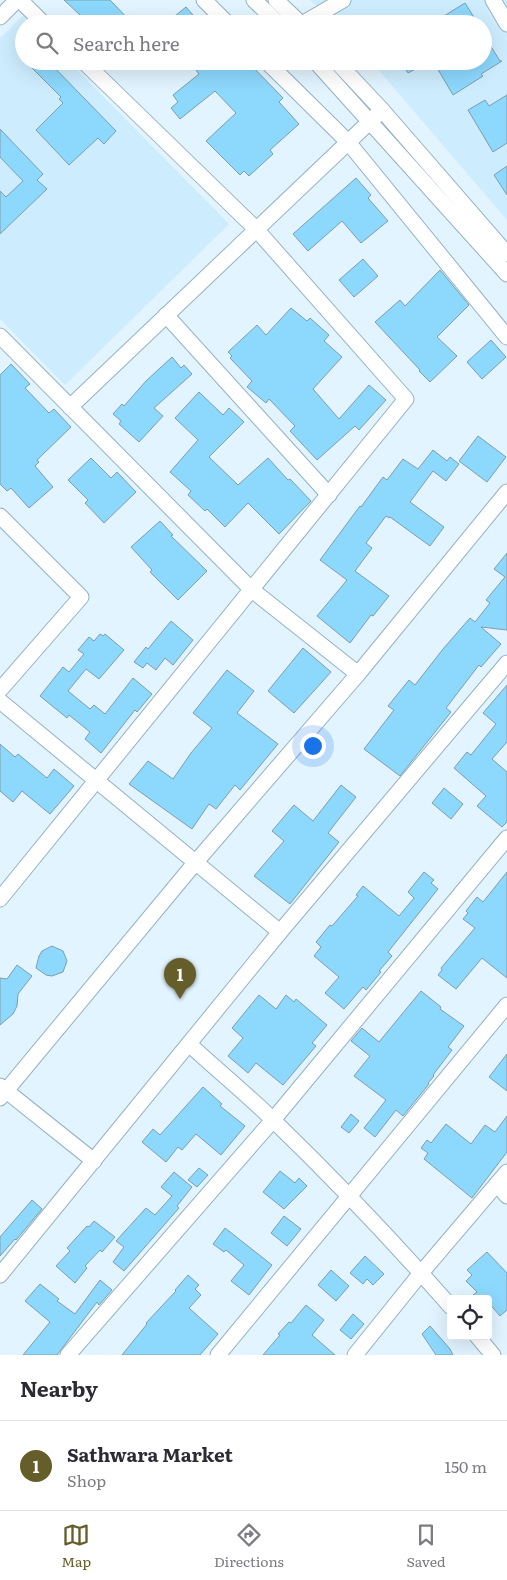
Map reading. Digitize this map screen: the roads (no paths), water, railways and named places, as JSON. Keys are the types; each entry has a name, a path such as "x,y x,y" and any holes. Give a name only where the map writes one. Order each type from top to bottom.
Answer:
{"street":[{"path":"0,17 18,0 34,15"},
{"path":"204,0 219,15"},
{"path":"254,0 270,15"},
{"path":"276,0 292,15"},
{"path":"317,15 343,0"},
{"path":"494,0 507,24"},
{"path":"1,896 406,399 256,229 92,70"},
{"path":"275,70 348,142 507,337"},
{"path":"323,70 507,274"},
{"path":"344,70 382,110 507,254"},
{"path":"70,406 382,110"},
{"path":"166,315 328,495"},
{"path":"0,336 252,590 358,674"},
{"path":"94,1161 2,1091 358,674 507,492"},
{"path":"0,516 81,597 0,690"},
{"path":"0,1274 280,932 507,663"},
{"path":"0,701 280,932"},
{"path":"68,1355 273,1120 507,838"},
{"path":"218,1355 507,1005"},
{"path":"189,1044 273,1120 349,1196 447,1302"},
{"path":"355,1355 421,1273 507,1172"},
{"path":"497,1184 507,1196"},
{"path":"480,1340 493,1355"}],"place":[{"name":"Sathwara Market","path":"180,999"}]}
